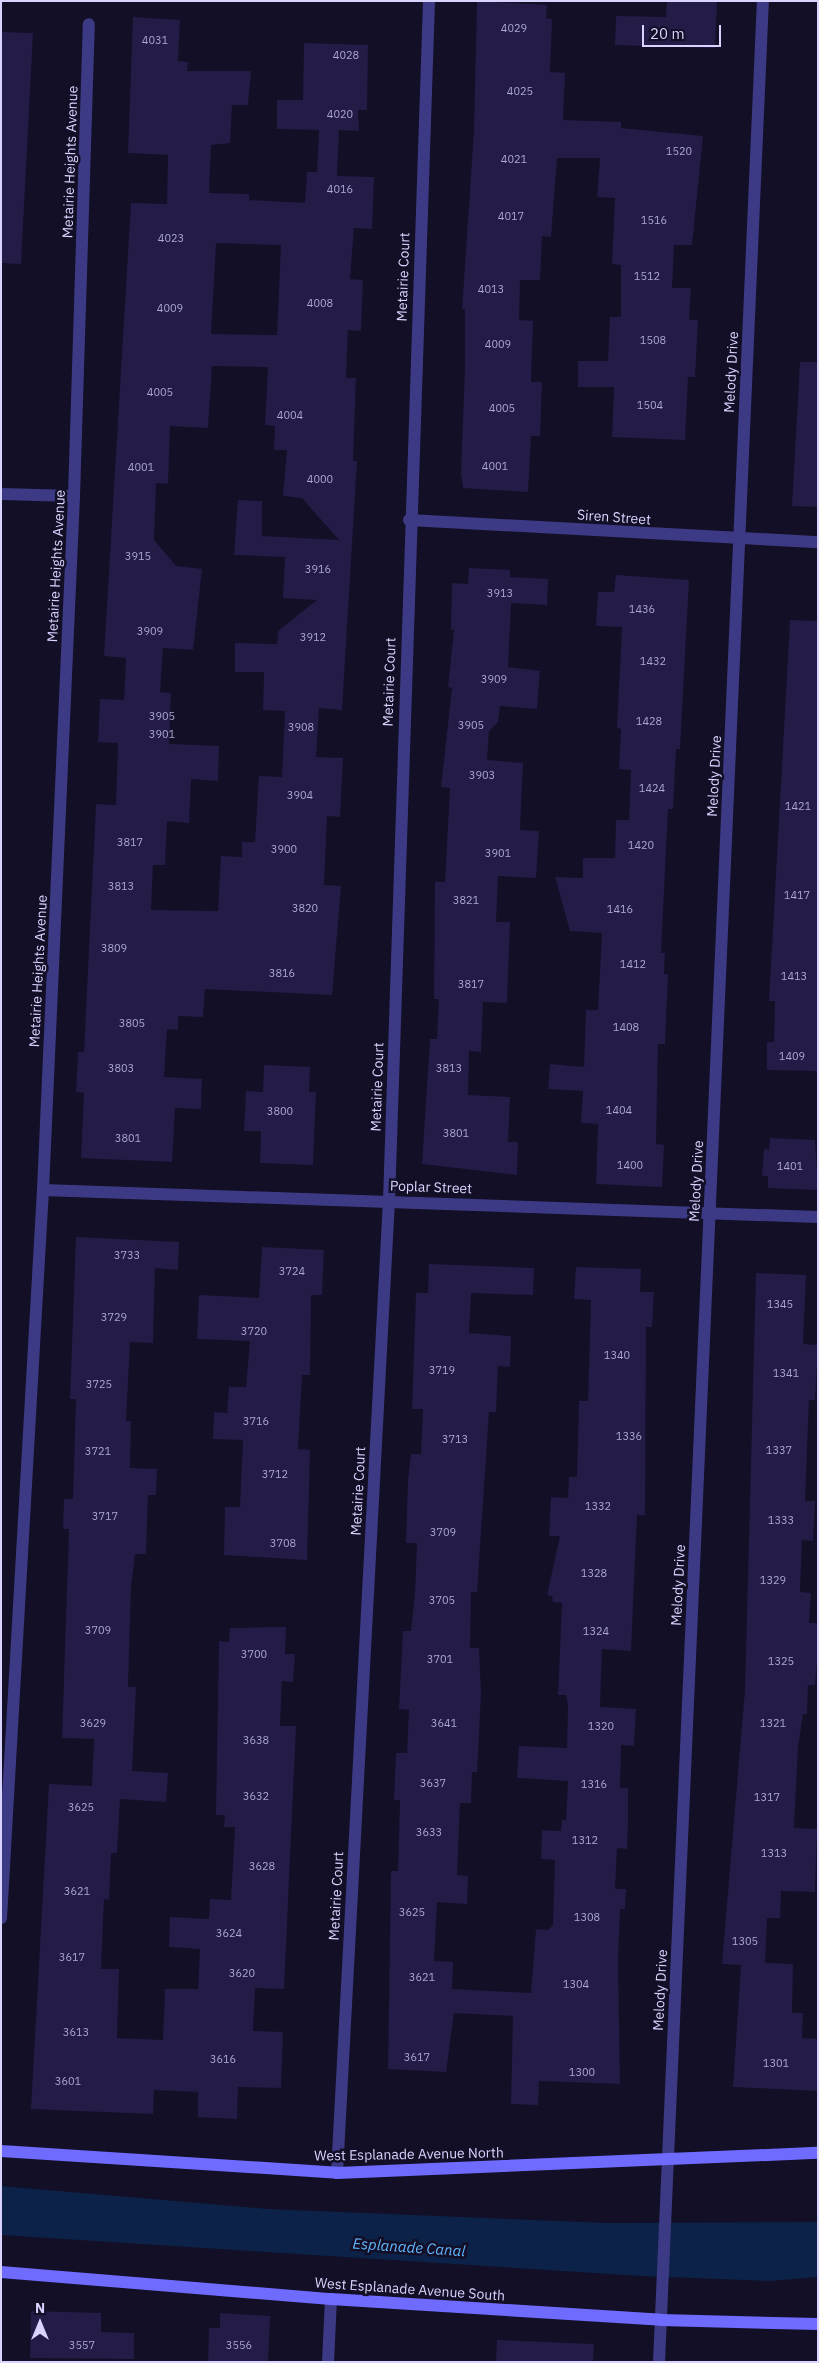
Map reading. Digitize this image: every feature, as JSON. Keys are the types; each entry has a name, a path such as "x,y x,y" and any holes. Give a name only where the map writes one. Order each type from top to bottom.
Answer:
{"main road":[{"name":"West Esplanade Avenue North","path":"1,2151 336,2172 667,2162 818,2153"},
{"name":"West Esplanade Avenue South","path":"1,2272 331,2299 660,2320 818,2324"}],"street":[{"name":"Melody Drive","path":"659,2362 763,1"},
{"name":"Metairie Court","path":"336,2172 389,1201 409,520 429,2"},
{"name":"Metairie Heights Avenue","path":"1,1918 43,1190 74,496 89,24"},
{"path":"1,494 74,496"},
{"name":"Siren Street","path":"409,520 739,540 818,542"},
{"name":"Poplar Street","path":"43,1190 709,1211 818,1217"},
{"path":"328,2362 331,2299"}],"water":[{"name":"Esplanade Canal","path":"1,2186 268,2209 608,2223 818,2222 818,2277 770,2281 641,2276 1,2235"}],"building":[{"path":"477,1 547,5 546,18 552,19 550,72 565,73 563,120 621,122 621,128 703,136 692,245 674,245 672,288 691,288 689,320 698,320 695,377 688,377 685,440 612,437 614,387 578,387 578,361 608,361 610,317 621,317 621,265 612,264 615,198 597,197 600,158 557,158 551,237 542,236 540,280 520,280 519,320 533,321 531,382 542,382 540,436 531,436 528,492 463,488 461,472 465,368 465,309 462,309 474,131"},
{"path":"667,1 717,1 715,48 615,45 616,16 666,17"},
{"path":"133,17 180,20 178,61 188,62 187,71 251,71 248,105 232,105 230,143 211,145 209,193 249,194 249,200 305,203 307,172 317,172 319,130 277,129 277,100 303,100 304,43 368,45 367,110 358,110 359,131 339,130 337,176 374,177 372,229 354,228 350,279 363,280 361,331 348,330 346,378 356,378 353,461 357,461 342,710 319,708 316,757 343,758 340,817 327,816 324,885 341,886 332,995 205,989 203,1017 178,1016 178,1030 167,1029 164,1077 202,1079 201,1109 175,1108 172,1162 81,1158 84,1093 76,1092 78,1052 84,1052 96,804 116,805 118,743 98,742 100,699 124,700 126,658 104,656 131,203 167,204 168,155 128,153","holes":["216,243 281,245 277,335 211,334","212,366 268,367 265,425 275,426 274,450 287,450 283,496 302,498 339,540 262,536 262,501 238,500 234,555 285,557 283,598 317,600 278,631 277,644 235,643 235,672 264,672 263,710 285,711 282,777 259,776 255,842 242,842 242,857 221,856 218,911 151,910 153,865 165,865 167,821 189,823 191,779 218,781 219,746 169,744 171,693 160,692 163,648 193,650 202,569 176,566 154,540 156,483 168,484 170,426 208,428"]},
{"path":"1,32 33,33 21,264 1,263"},
{"path":"800,362 818,362 818,507 792,506"},
{"path":"469,568 510,570 510,577 548,579 547,605 511,603 508,667 540,671 537,709 500,706 498,722 489,731 487,760 523,763 520,830 539,831 536,878 498,876 496,922 510,922 507,1003 483,1002 481,1052 469,1051 468,1095 510,1097 508,1142 518,1142 517,1175 422,1164 430,1039 437,1039 439,999 434,999 435,882 445,882 450,788 441,787 452,688 448,687 454,630 451,630 452,583 468,584"},
{"path":"616,575 689,580 680,749 676,749 673,809 668,809 661,953 665,953 664,974 668,974 665,1044 658,1044 656,1144 664,1145 662,1187 596,1184 598,1124 581,1123 583,1091 548,1089 550,1064 584,1067 586,1010 598,1010 602,933 570,931 555,877 583,878 583,858 615,858 616,820 629,820 631,770 619,769 621,729 617,728 622,627 596,626 598,592 614,592"},
{"path":"790,620 818,621 818,1071 767,1070 767,1042 774,1042 775,1001 769,1001"},
{"path":"264,1065 310,1067 309,1092 316,1092 313,1165 260,1163 261,1131 244,1131 246,1091 263,1092"},
{"path":"770,1138 815,1140 818,1190 768,1188 768,1176 762,1176 764,1149 769,1150"},
{"path":"76,1237 179,1242 178,1270 155,1268 153,1343 130,1342 126,1421 131,1421 130,1468 157,1469 156,1495 148,1495 146,1554 135,1554 131,1587 128,1687 136,1687 132,1771 168,1773 166,1802 120,1799 117,1853 111,1853 109,1900 104,1899 101,1969 119,1969 117,2038 163,2040 165,1989 198,1989 200,1949 169,1947 170,1917 209,1919 210,1899 231,1900 235,1827 224,1827 225,1815 216,1815 219,1641 229,1642 230,1628 286,1627 285,1654 295,1654 293,1682 282,1681 280,1726 296,1726 284,1989 255,1988 253,2031 283,2032 281,2088 238,2087 237,2119 198,2117 198,2092 154,2090 153,2114 31,2109 49,1784 92,1786 94,1739 62,1738 69,1529 63,1529 64,1499 73,1499 76,1399 70,1399"},
{"path":"262,1247 324,1250 322,1295 311,1295 310,1375 302,1375 298,1449 310,1450 307,1560 224,1555 225,1507 240,1507 243,1440 213,1439 214,1412 227,1413 229,1387 246,1387 250,1341 197,1339 199,1295 259,1298"},
{"path":"429,1264 534,1268 533,1295 471,1293 469,1333 511,1336 510,1367 498,1366 496,1412 489,1412 477,1592 471,1592 470,1648 479,1648 481,1694 477,1772 472,1772 471,1803 460,1803 457,1875 468,1876 467,1904 437,1902 434,1961 453,1962 452,1989 531,1993 536,1929 548,1930 553,1925 555,1860 541,1859 542,1830 561,1831 562,1820 566,1820 568,1781 517,1778 519,1746 567,1748 568,1705 566,1695 558,1695 562,1603 553,1602 552,1596 547,1595 560,1536 549,1536 551,1497 568,1498 569,1477 577,1477 579,1401 588,1401 591,1300 574,1299 576,1267 641,1269 640,1292 654,1292 652,1327 646,1327 645,1515 637,1515 631,1651 602,1649 600,1707 636,1709 634,1746 621,1745 620,1788 628,1788 628,1824 627,1849 617,1848 615,1889 626,1889 625,1909 620,1909 618,1959 620,2084 539,2081 538,2105 511,2104 513,2016 454,2013 446,2072 388,2069 391,1871 398,1871 400,1800 394,1800 396,1753 407,1753 409,1710 399,1709 403,1631 411,1631 417,1543 406,1543 408,1480 411,1454 421,1454 423,1409 412,1409 416,1293 428,1293"},
{"path":"756,1273 806,1275 803,1344 818,1345 815,1400 809,1400 805,1501 815,1501 813,1541 802,1540 800,1592 811,1593 809,1623 818,1623 818,1651 815,1685 808,1685 807,1714 803,1714 798,1748 794,1828 817,1829 815,1892 781,1891 780,1918 767,1918 765,1963 793,1964 792,2013 803,2013 802,2038 818,2039 818,2091 733,2087 741,1965 722,1964 745,1690"},
{"path":"31,2311 101,2313 101,2332 134,2333 134,2359 30,2358"},
{"path":"220,2313 270,2316 268,2362 208,2362 209,2328 220,2328"},
{"path":"497,2340 594,2344 593,2362 496,2362"}]}
